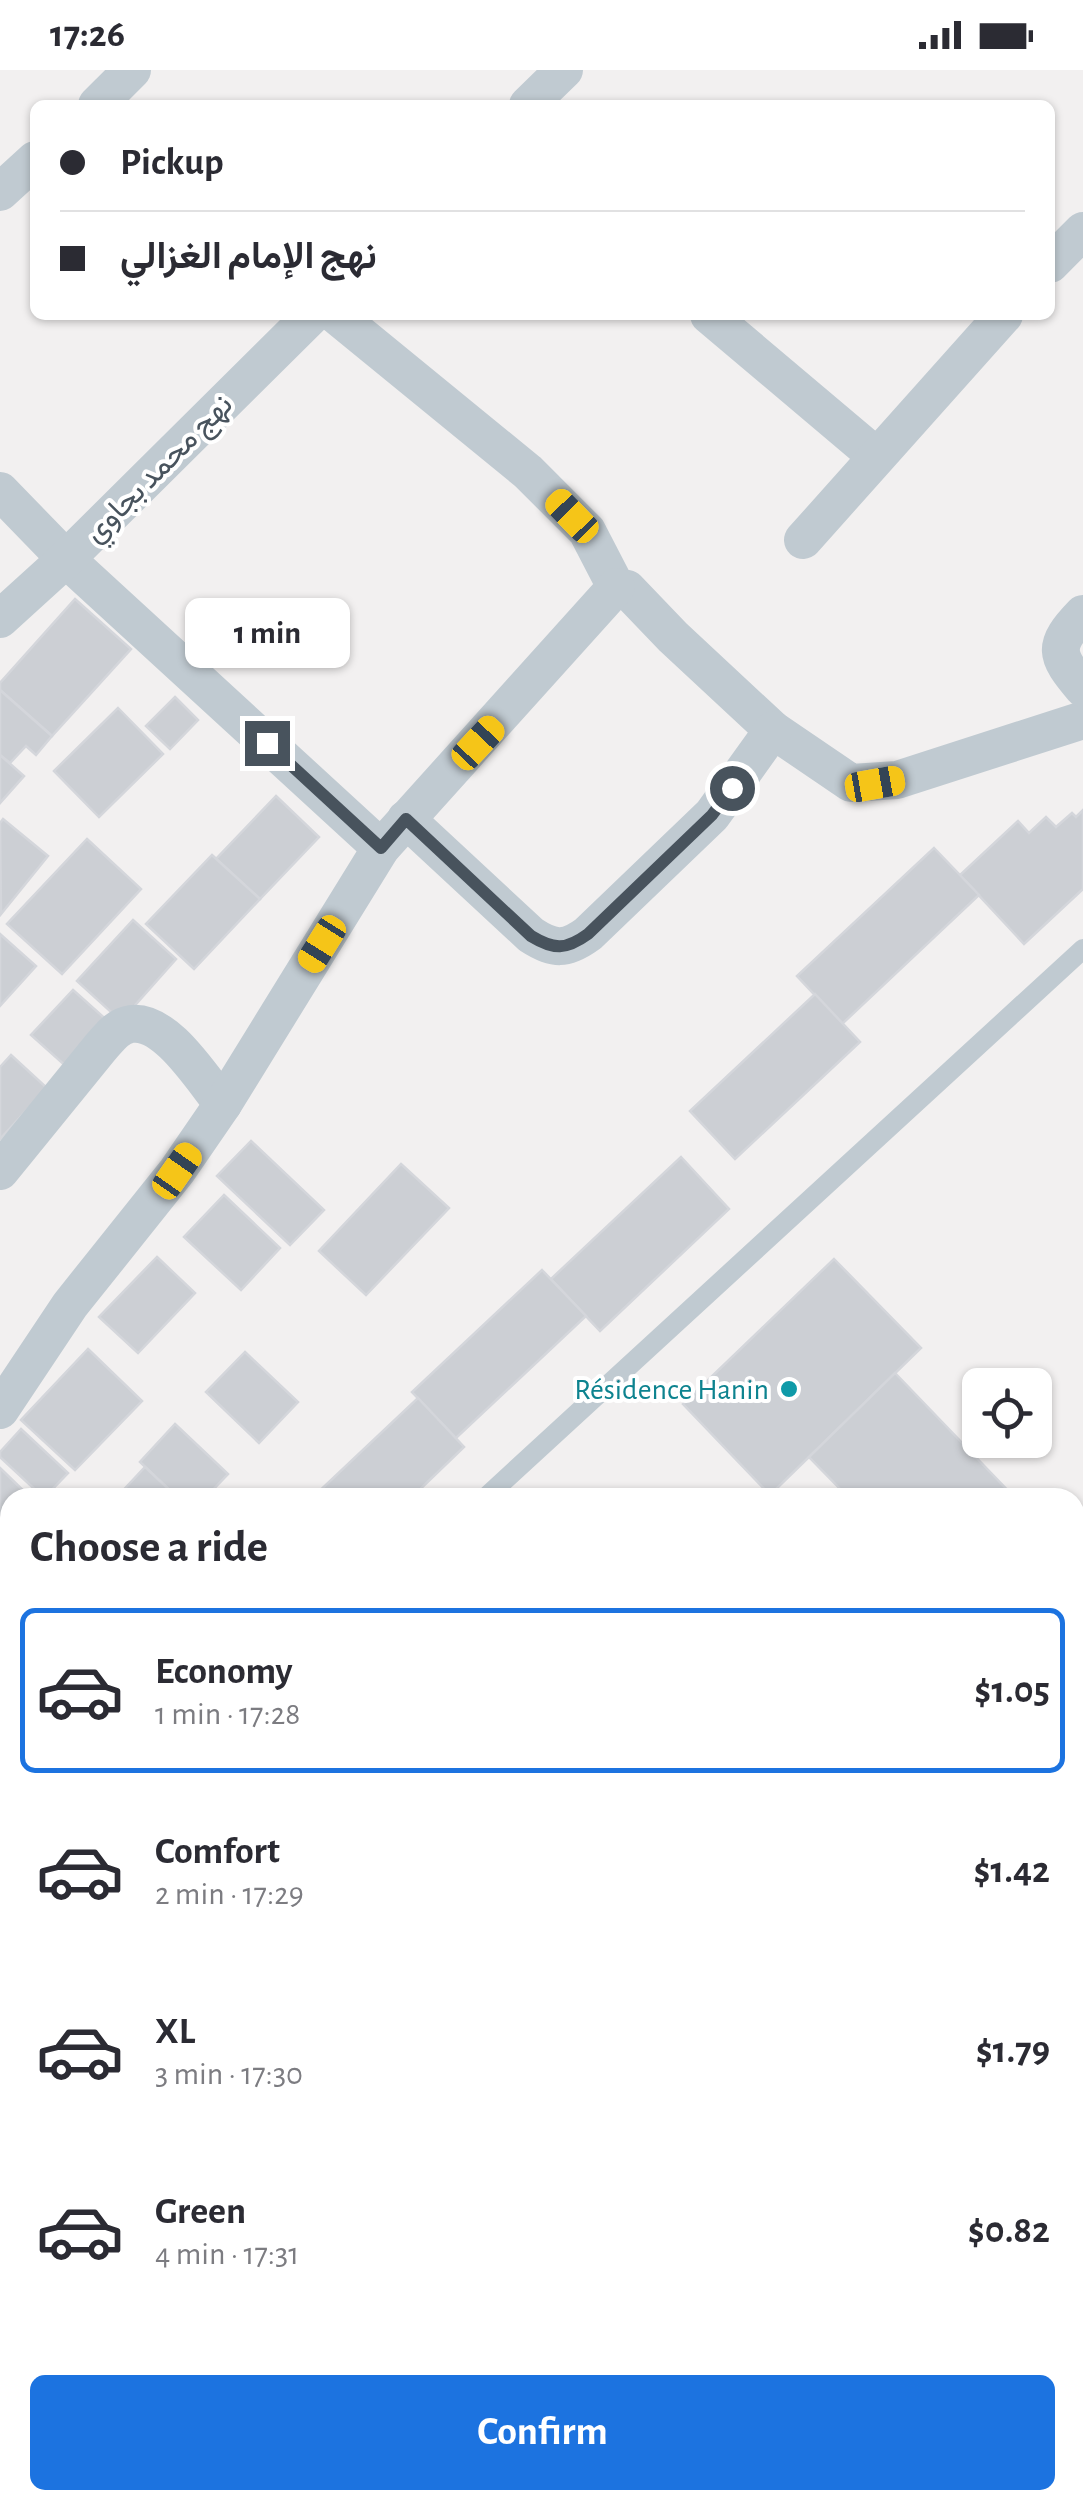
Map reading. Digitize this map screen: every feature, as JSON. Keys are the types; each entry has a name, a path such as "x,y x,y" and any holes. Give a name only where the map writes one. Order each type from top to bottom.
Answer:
{"street":[{"path":"533,100 564,70"},
{"path":"0,192 30,165"},
{"path":"1055,259 1083,231"},
{"name":"نهج محمد بجاوي","path":"0,619 66,559 307,320"},
{"path":"342,320 528,472 587,532 616,586 627,590 673,638 774,730 852,784 897,780 1083,720"},
{"path":"715,320 876,456"},
{"path":"803,540 999,320"},
{"path":"0,492 66,559 381,848"},
{"path":"0,1410 70,1305 177,1171 223,1104 381,848 502,718 616,586"},
{"path":"1083,614 1063,634 1060,654 1083,688"},
{"path":"406,819 531,936 550,948 564,948 588,934 712,815 774,730"},
{"path":"0,1172 100,1048 129,1024 149,1025 166,1035 223,1104"}],"lane":[{"path":"497,1488 1083,949"}],"building":[{"path":"75,599 131,649 52,736 0,690 0,683"},
{"path":"0,690 52,736 36,755 26,746 10,763 0,755"},
{"path":"175,697 198,720 170,749 146,726"},
{"path":"118,708 163,754 99,817 54,771"},
{"path":"0,755 24,776 0,803"},
{"path":"276,796 319,837 260,899 216,859"},
{"path":"1083,810 1083,889 1024,944 960,875 1018,821 1029,833 1046,817 1056,827 1072,813 1076,817"},
{"path":"3,819 48,856 1,914 0,823"},
{"path":"87,839 141,889 62,974 7,924"},
{"path":"934,848 979,895 842,1024 797,976"},
{"path":"212,855 260,899 194,969 146,924"},
{"path":"133,920 176,959 121,1021 77,981"},
{"path":"0,934 36,966 0,1006"},
{"path":"73,990 110,1023 68,1068 31,1035"},
{"path":"815,994 860,1042 735,1159 690,1111"},
{"path":"11,1055 47,1088 0,1139 0,1067"},
{"path":"251,1141 324,1210 290,1245 217,1176"},
{"path":"681,1157 729,1209 600,1331 551,1279"},
{"path":"401,1164 449,1208 366,1295 319,1251"},
{"path":"224,1195 280,1248 241,1290 184,1237"},
{"path":"157,1257 195,1293 138,1353 99,1317"},
{"name":"Résidence Hanin","path":"834,1259 921,1348 777,1488 763,1488 683,1404"},
{"path":"542,1270 586,1316 456,1438 412,1392"},
{"path":"88,1349 142,1401 75,1470 21,1420"},
{"path":"245,1352 298,1402 259,1443 206,1392"},
{"name":"Résidence Hanin","path":"895,1373 962,1443 962,1458 977,1458 1005,1488 839,1488 809,1457"},
{"path":"418,1398 464,1447 421,1488 323,1488"},
{"path":"175,1424 228,1474 215,1488 167,1488 140,1462"},
{"path":"21,1429 68,1473 54,1488 33,1488 0,1457"},
{"path":"145,1467 167,1488 125,1488"},
{"path":"0,1468 21,1488 0,1488"}],"place":[{"name":"Résidence Hanin","path":"789,1389"}],"route":[{"path":"267,743 381,848 406,819 531,936 550,948 564,948 588,934 712,815 732,788"}]}
